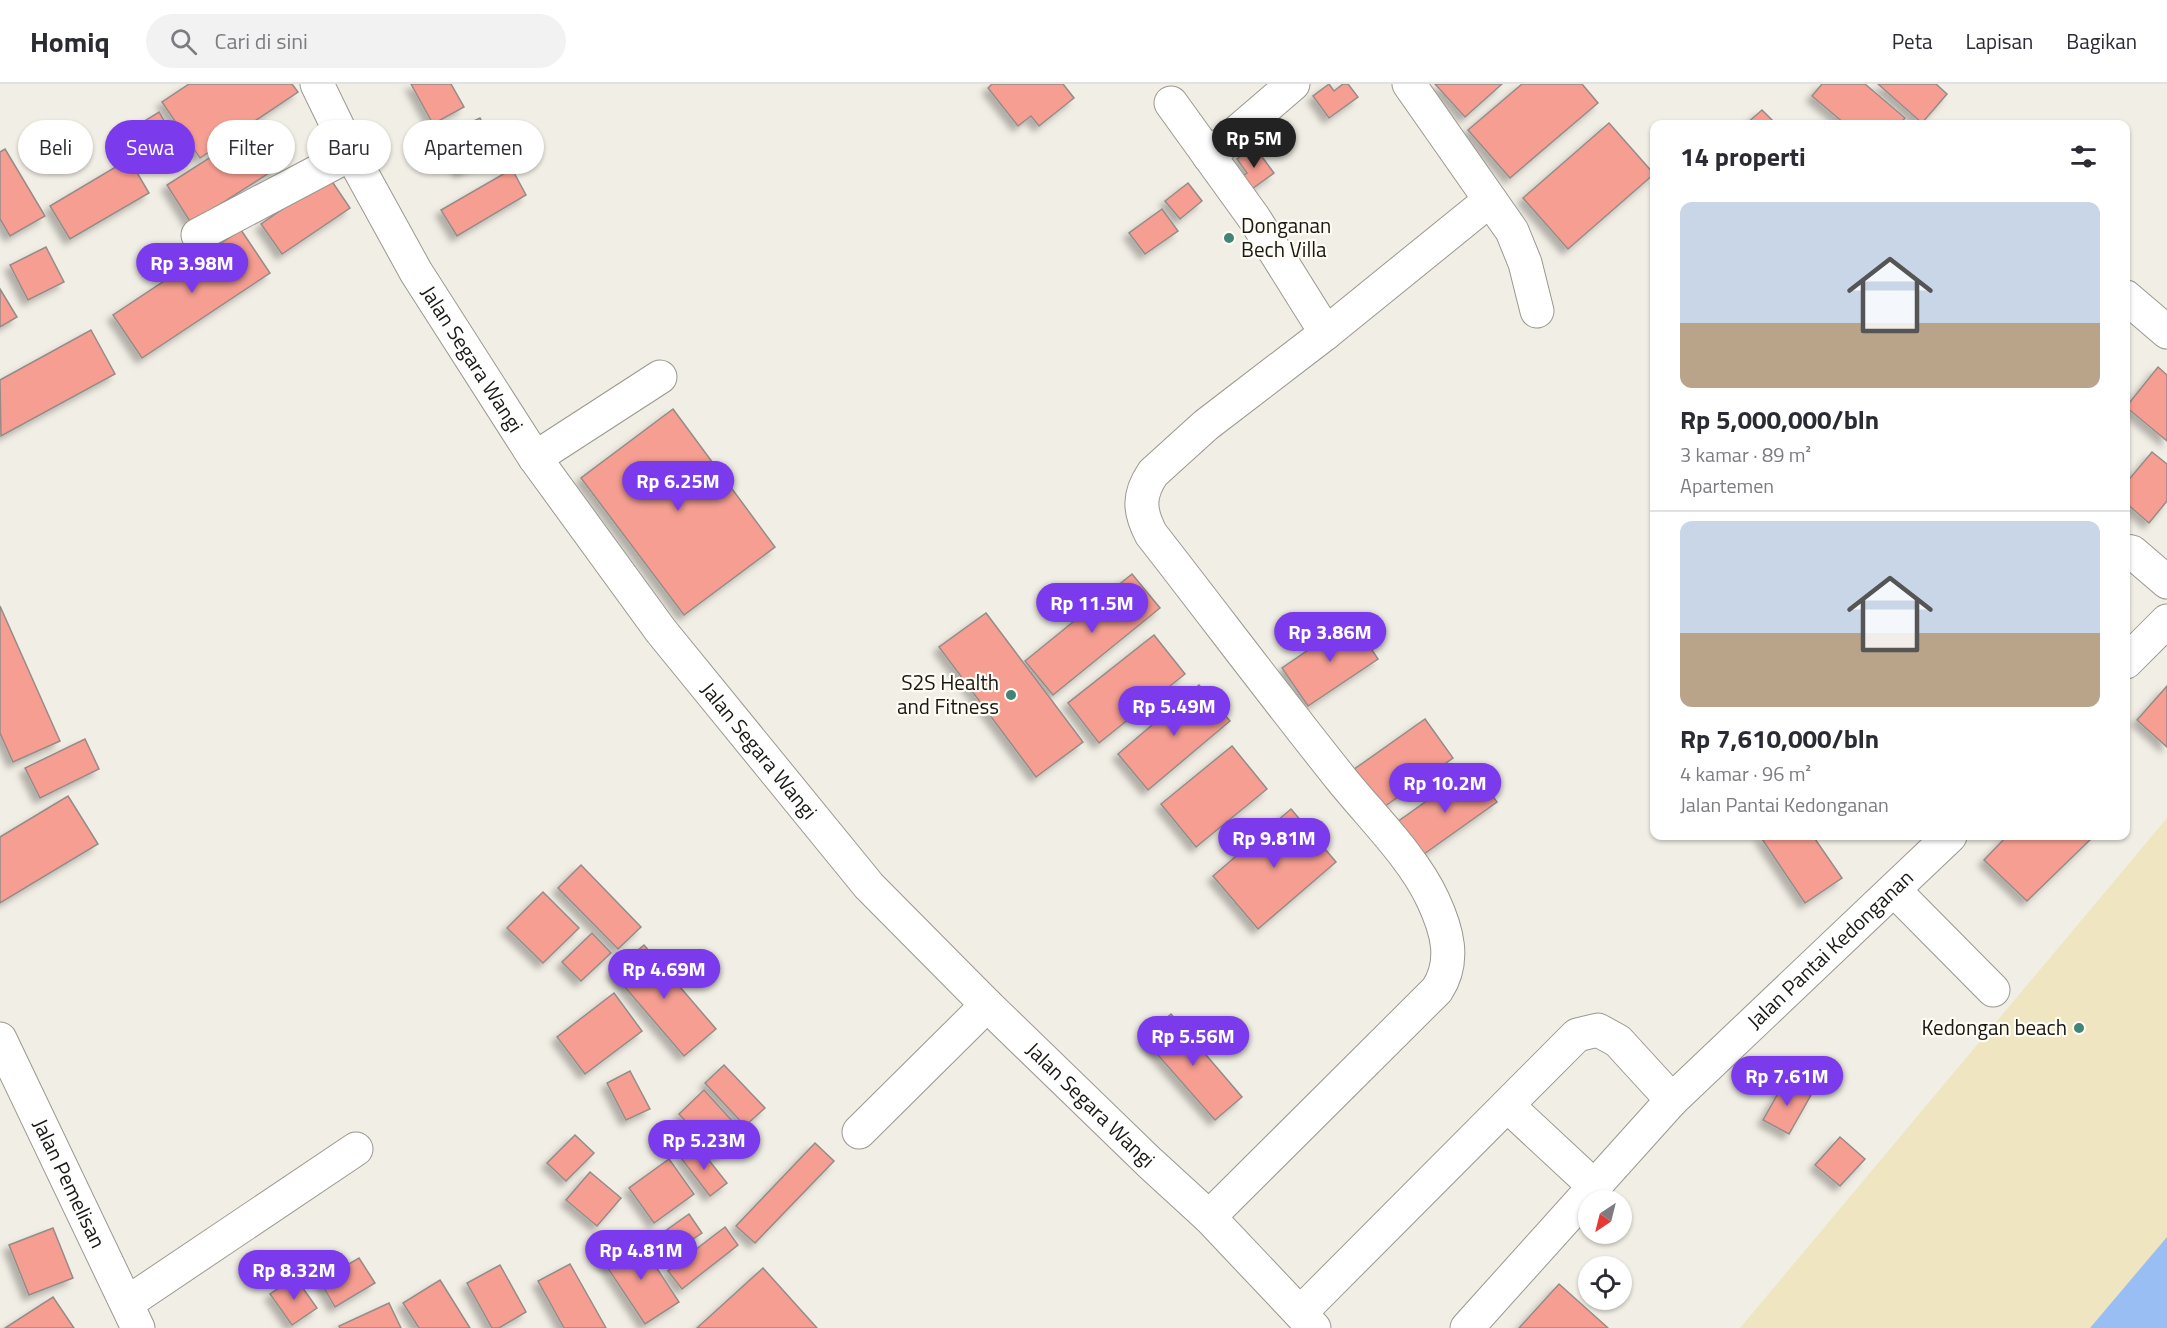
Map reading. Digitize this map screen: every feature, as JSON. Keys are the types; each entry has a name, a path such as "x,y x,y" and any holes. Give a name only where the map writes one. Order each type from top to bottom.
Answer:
{"street":[{"name":"Jalan Segara Wangi","path":"317,84 334,120"},
{"path":"1209,156 1293,84"},
{"path":"1409,84 1503,218 1520,248 1537,311"},
{"path":"1170,103 1254,218 1326,333"},
{"path":"198,235 313,174"},
{"name":"Jalan Segara Wangi","path":"362,174 416,272 535,458 661,631 862,877 987,1005 1209,1217 1307,1321"},
{"path":"1209,1217 1437,990 1443,981 1449,962 1449,945 1432,898 1412,866 1341,779 1151,534 1141,513 1147,482 1165,460 1206,425 1326,333 1490,200"},
{"path":"2130,300 2167,332"},
{"path":"535,458 660,377"},
{"path":"2130,551 2167,582"},
{"path":"2130,655 2167,621"},
{"name":"Jalan Pantai Kedonganan","path":"1467,1328 1672,1100 1946,840"},
{"path":"1894,890 1993,990"},
{"path":"859,1132 987,1005"},
{"path":"1307,1321 1577,1035 1598,1030 1618,1041 1672,1100"},
{"name":"Jalan Pemelisan","path":"0,1039 133,1316"},
{"path":"1508,1106 1594,1186"},
{"path":"133,1316 356,1149"}],"sand":[{"name":"Kedongan beach","path":"2167,818 2167,1238 2090,1328 1740,1328"}],"water":[{"path":"2167,1237 2167,1328 2090,1328"}],"building":[{"path":"189,84 292,84 298,92 256,120 207,120 207,153 200,158 195,151 195,120 174,120 162,102"},
{"path":"411,84 451,84 464,107 440,120 431,120"},
{"path":"992,84 1063,84 1074,98 1039,126 1031,116 1018,126 988,88"},
{"path":"1329,84 1334,91 1343,84 1348,84 1358,97 1329,118 1313,96"},
{"path":"1435,84 1502,84 1465,117"},
{"path":"1522,84 1582,84 1598,103 1510,178 1468,130"},
{"path":"1822,84 1865,84 1905,118 1903,120 1840,120 1812,96"},
{"path":"1878,84 1936,84 1947,94 1925,120 1919,120"},
{"path":"1762,110 1772,120 1751,120"},
{"path":"159,112 164,120 146,120"},
{"path":"1609,123 1650,169 1650,177 1568,249 1523,198"},
{"path":"1254,146 1274,173 1249,191 1239,178 1247,173 1237,159"},
{"path":"5,149 45,216 10,236 0,219 0,152"},
{"path":"207,159 207,174 268,174 191,223 167,185 184,174 195,174 195,167"},
{"path":"105,173 138,174 149,193 70,239 50,206"},
{"path":"503,174 515,174 526,195 457,236 441,210"},
{"path":"329,177 350,208 282,254 261,224"},
{"path":"1188,183 1202,201 1180,219 1165,201"},
{"path":"1162,209 1178,231 1145,254 1129,233"},
{"path":"241,230 270,273 142,358 113,315"},
{"path":"46,247 64,282 28,300 10,265"},
{"path":"0,289 17,317 0,327"},
{"path":"91,330 115,374 1,436 0,380"},
{"path":"2158,367 2167,375 2167,441 2130,410 2130,402"},
{"path":"673,409 775,547 684,615 581,478"},
{"path":"2152,452 2167,464 2167,501 2149,523 2130,506 2130,478"},
{"path":"1132,574 1160,608 1053,695 1025,661"},
{"path":"0,606 60,741 13,762 0,733"},
{"name":"S2S Health and Fitness","path":"986,613 1083,742 1036,777 939,647"},
{"path":"1352,620 1378,659 1308,706 1282,668"},
{"path":"1154,635 1185,674 1099,743 1068,703"},
{"path":"1199,685 1230,721 1148,790 1118,754"},
{"path":"2167,686 2167,747 2137,720"},
{"path":"1425,719 1453,758 1381,809 1353,770"},
{"path":"85,739 99,769 40,798 25,768"},
{"path":"1232,746 1267,789 1196,847 1161,804"},
{"path":"1473,768 1497,802 1417,859 1393,825"},
{"path":"68,796 98,844 0,903 0,837"},
{"path":"1291,809 1336,862 1258,929 1213,876"},
{"path":"1763,840 1816,840 1842,878 1805,903"},
{"path":"2003,840 2090,840 2027,901 1984,860"},
{"path":"581,865 641,927 618,949 558,888"},
{"path":"543,892 579,928 543,963 507,928"},
{"path":"592,933 611,953 581,981 562,962"},
{"path":"644,945 716,1029 684,1056 612,972"},
{"path":"614,993 642,1031 585,1074 557,1037"},
{"path":"1171,1014 1242,1097 1215,1120 1143,1038"},
{"path":"724,1065 765,1108 745,1126 705,1083"},
{"path":"630,1071 650,1109 626,1120 607,1083"},
{"path":"1785,1081 1811,1095 1789,1134 1763,1120"},
{"path":"704,1090 744,1134 718,1157 679,1114"},
{"path":"575,1135 594,1153 566,1181 547,1163"},
{"path":"1840,1137 1865,1159 1840,1186 1815,1165"},
{"path":"815,1143 834,1161 755,1243 736,1226"},
{"path":"697,1145 727,1183 710,1196 681,1158"},
{"path":"669,1159 694,1194 654,1223 629,1188"},
{"path":"590,1172 621,1198 597,1226 566,1200"},
{"path":"689,1214 702,1233 666,1257 654,1239"},
{"path":"725,1227 738,1245 682,1289 668,1271"},
{"path":"53,1228 73,1278 29,1295 9,1245"},
{"path":"637,1238 679,1302 645,1324 603,1261"},
{"path":"359,1258 375,1283 335,1307 320,1281"},
{"path":"570,1264 606,1328 564,1328 538,1281"},
{"path":"500,1265 526,1312 499,1328 492,1328 467,1283"},
{"path":"763,1268 817,1328 697,1328"},
{"path":"295,1277 317,1308 292,1325 270,1294"},
{"path":"440,1280 470,1328 419,1328 403,1303"},
{"path":"1559,1284 1578,1301 1578,1310 1588,1310 1608,1328 1519,1328"},
{"path":"53,1297 74,1328 5,1328"},
{"path":"389,1303 401,1328 340,1328 339,1326"}],"place":[{"name":"Donganan Bech Villa","path":"1229,238"},
{"name":"S2S Health and Fitness","path":"1011,695"},
{"name":"Kedongan beach","path":"2079,1028"}]}
